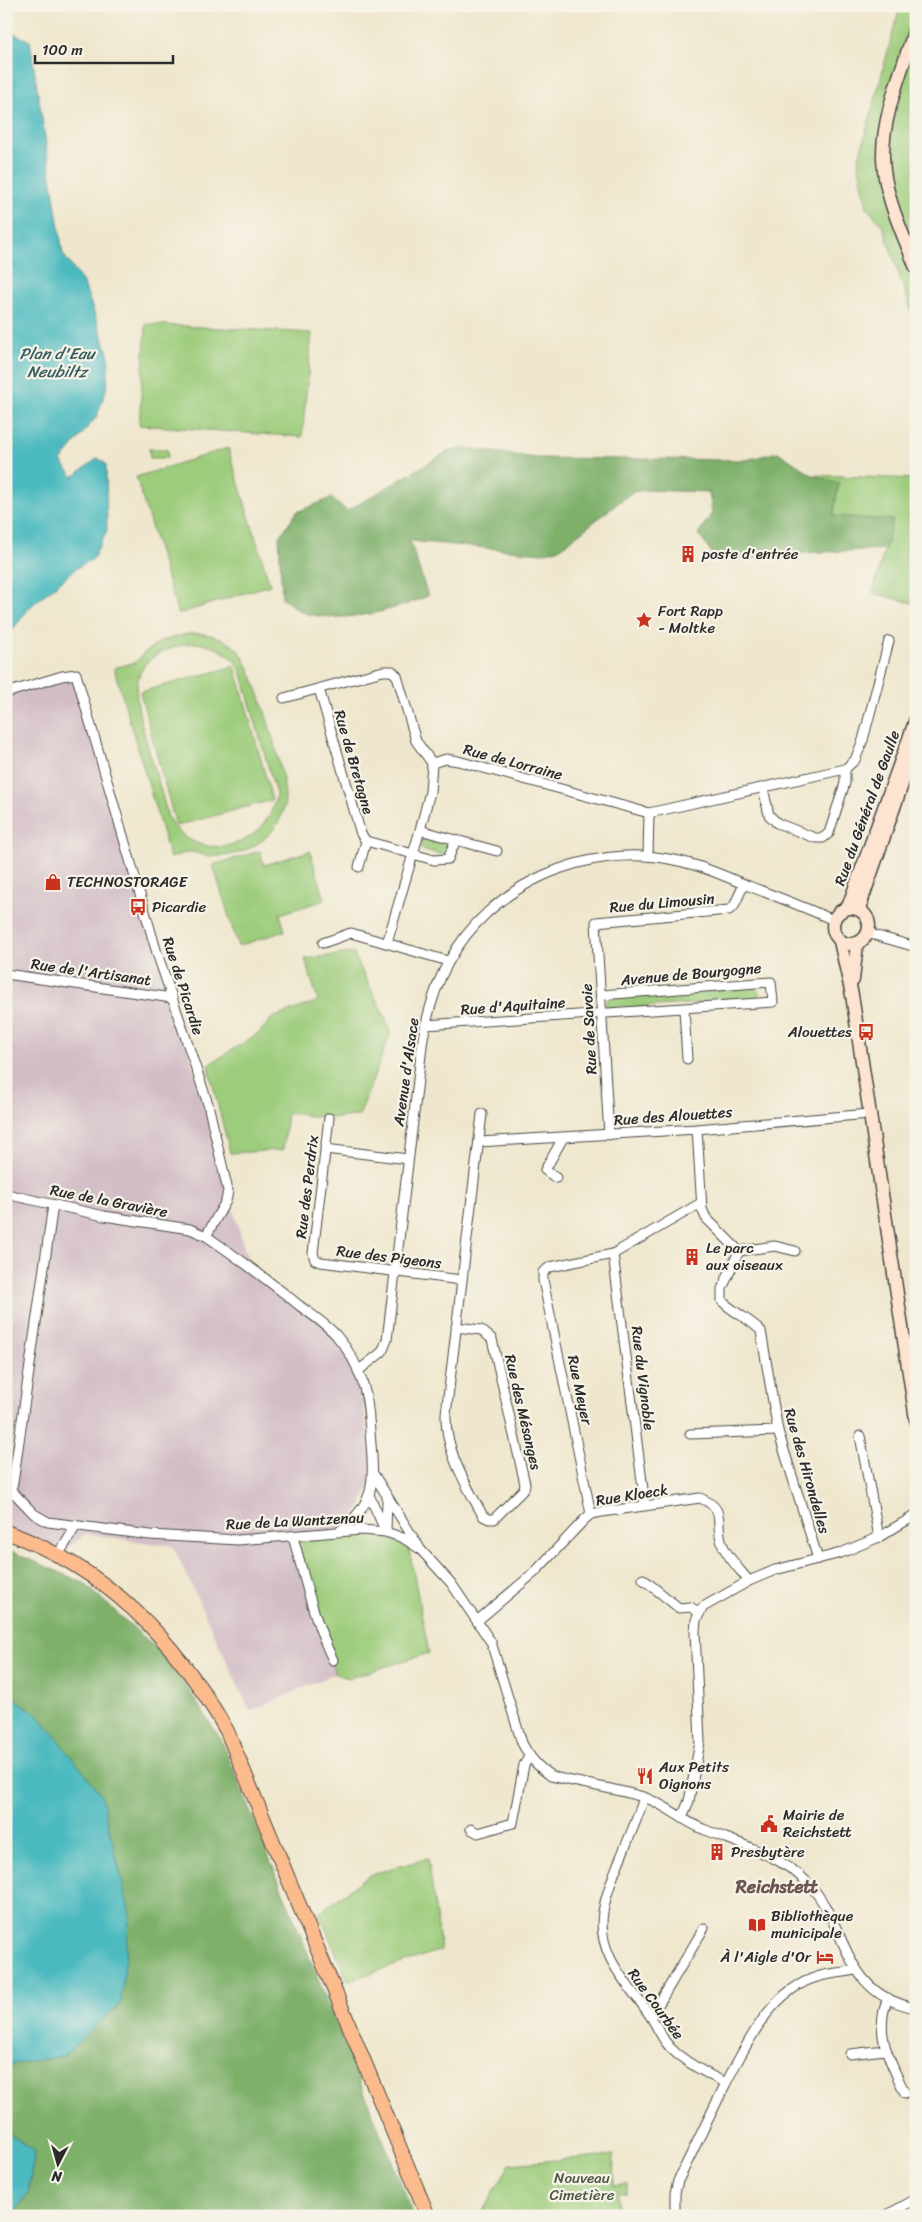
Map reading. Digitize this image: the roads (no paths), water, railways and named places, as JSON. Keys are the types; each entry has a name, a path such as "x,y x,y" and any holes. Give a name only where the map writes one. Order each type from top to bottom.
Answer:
{"main road":[{"path":"916,25 889,113 883,158 890,194 916,268"},
{"name":"Rue du Général de Gaulle","path":"854,909 916,719"},
{"name":"Rue du Général de Gaulle","path":"854,909 863,897 916,744"},
{"path":"840,941 850,944 857,943 867,933 867,918 854,909 839,912 833,920 833,932 840,941 852,995 916,1420"},
{"path":"852,995 857,943"},
{"path":"6,1532 59,1554 87,1571 121,1596 163,1639 188,1671 227,1731 428,2216"}],"street":[{"path":"763,788 769,815 776,823 816,838 823,838 829,833 845,783 845,769 855,760 863,740 889,641"},
{"path":"284,698 383,671 395,673 416,742 432,763 430,792 387,943"},
{"name":"Rue de Picardie","path":"6,693 76,674 157,953 208,1104 228,1191 226,1201 206,1236"},
{"name":"Rue de Bretagne","path":"319,689 359,830 366,841"},
{"name":"Rue de Lorraine","path":"432,763 446,759 458,761 649,813 845,769"},
{"path":"648,856 649,813"},
{"path":"420,830 496,851"},
{"path":"359,867 366,841 444,861 450,856 456,840"},
{"name":"Avenue d'Alsace","path":"358,1371 377,1357 386,1344 425,1025 430,1006 448,961 480,919 502,900 538,878 572,864 592,859 648,856 696,866 833,920"},
{"name":"Rue du Limousin","path":"596,922 729,910 734,906 744,884"},
{"name":"Rue de Savoie","path":"596,922 609,1135"},
{"path":"323,943 351,933 448,961"},
{"path":"867,933 916,947"},
{"name":"Rue de l'Artisanat","path":"6,974 172,998"},
{"name":"Avenue de Bourgogne","path":"601,995 771,982 773,1002 602,1014"},
{"path":"684,1009 687,1059"},
{"name":"Rue d'Aquitaine","path":"425,1025 602,1014"},
{"name":"Rue des Mésanges","path":"456,1327 486,1332 492,1339 526,1484 524,1489 494,1519 483,1516 459,1471 448,1441 446,1414 461,1280 482,1114"},
{"name":"Rue des Alouettes","path":"479,1142 697,1129 869,1114"},
{"name":"Rue des Perdrix","path":"315,1260 313,1253 329,1118"},
{"path":"697,1129 701,1203 706,1218 739,1251 776,1246 795,1251"},
{"path":"556,1178 545,1170 562,1138"},
{"path":"325,1149 408,1159"},
{"name":"Rue de la Gravière","path":"6,1194 104,1216 190,1229 206,1236 249,1265 335,1334 358,1371"},
{"path":"613,1254 701,1203"},
{"path":"6,1500 11,1490 53,1205"},
{"name":"Rue des Hirondelles","path":"739,1251 722,1290 722,1301 730,1309 754,1323 761,1331 778,1431 818,1559"},
{"name":"Rue Meyer","path":"592,1514 543,1280 543,1272 550,1267 613,1254"},
{"name":"Rue du Vignoble","path":"613,1254 645,1505"},
{"name":"Rue des Pigeons","path":"315,1260 461,1280"},
{"path":"340,1531 355,1519 369,1495 374,1475 368,1403 358,1371"},
{"path":"690,1434 778,1431"},
{"path":"860,1436 879,1537"},
{"path":"374,1475 420,1549"},
{"name":"Rue de La Wantzenau","path":"11,1490 34,1514 48,1522 150,1536 228,1540 292,1537 340,1531 386,1532 403,1538 420,1549 450,1582 477,1621 495,1652 522,1743 529,1757 551,1776 644,1797 666,1806 696,1826 772,1856 786,1864 800,1877 830,1912 855,1970 863,1980 888,1998 903,2005 916,2008"},
{"path":"369,1495 386,1532"},
{"path":"386,1532 387,1497"},
{"name":"Rue Kloeck","path":"477,1621 535,1572 592,1514 645,1505 700,1498 713,1504 718,1510 719,1530 723,1545 749,1581"},
{"path":"682,1817 689,1801 700,1742 695,1631 702,1607 749,1581 775,1570 841,1553 879,1537 916,1515"},
{"path":"59,1554 76,1526"},
{"path":"292,1537 315,1614 334,1660"},
{"path":"643,1579 679,1608 690,1607 699,1612"},
{"path":"470,1829 478,1833 514,1823 524,1766 529,1757"},
{"name":"Rue Courbée","path":"644,1797 608,1894 603,1914 606,1948 615,1970 651,2017 663,2040 676,2054 726,2083"},
{"path":"651,2017 704,1928"},
{"path":"675,2216 675,2193 678,2181 747,2044 778,2000 797,1985 817,1976 855,1970"},
{"path":"888,1998 881,2026 885,2050 904,2093"},
{"path":"850,2054 885,2050"},
{"path":"886,2216 916,2199"}],"water":[{"name":"Plan d'Eau Neubiltz","path":"6,30 30,41 63,254 84,284 109,356 107,387 97,416 61,461 73,477 98,458 106,464 107,530 93,559 78,567 31,606 6,638"},
{"path":"6,1692 38,1715 101,1794 130,1914 121,2003 64,2056 13,2064 6,2074"},
{"path":"6,2132 35,2151 28,2193 13,2216 6,2216"}],"place":[{"name":"poste d'entrée","path":"688,554"},
{"name":"Fort Rapp - Moltke","path":"644,620"},
{"name":"TECHNOSTORAGE","path":"53,882"},
{"name":"Picardie","path":"138,907"},
{"name":"Alouettes","path":"866,1032"},
{"name":"Le parc aux oiseaux","path":"692,1257"},
{"name":"Aux Petits Oignons","path":"645,1776"},
{"name":"Mairie de Reichstett","path":"769,1824"},
{"name":"Presbytère","path":"717,1852"},
{"name":"Bibliothèque municipale","path":"757,1925"},
{"name":"À l'Aigle d'Or","path":"825,1957"}],"district":[{"name":"Reichstett","path":"777,1887"}],"park label":[{"name":"Nouveau Cimetière","path":"582,2186"}]}
